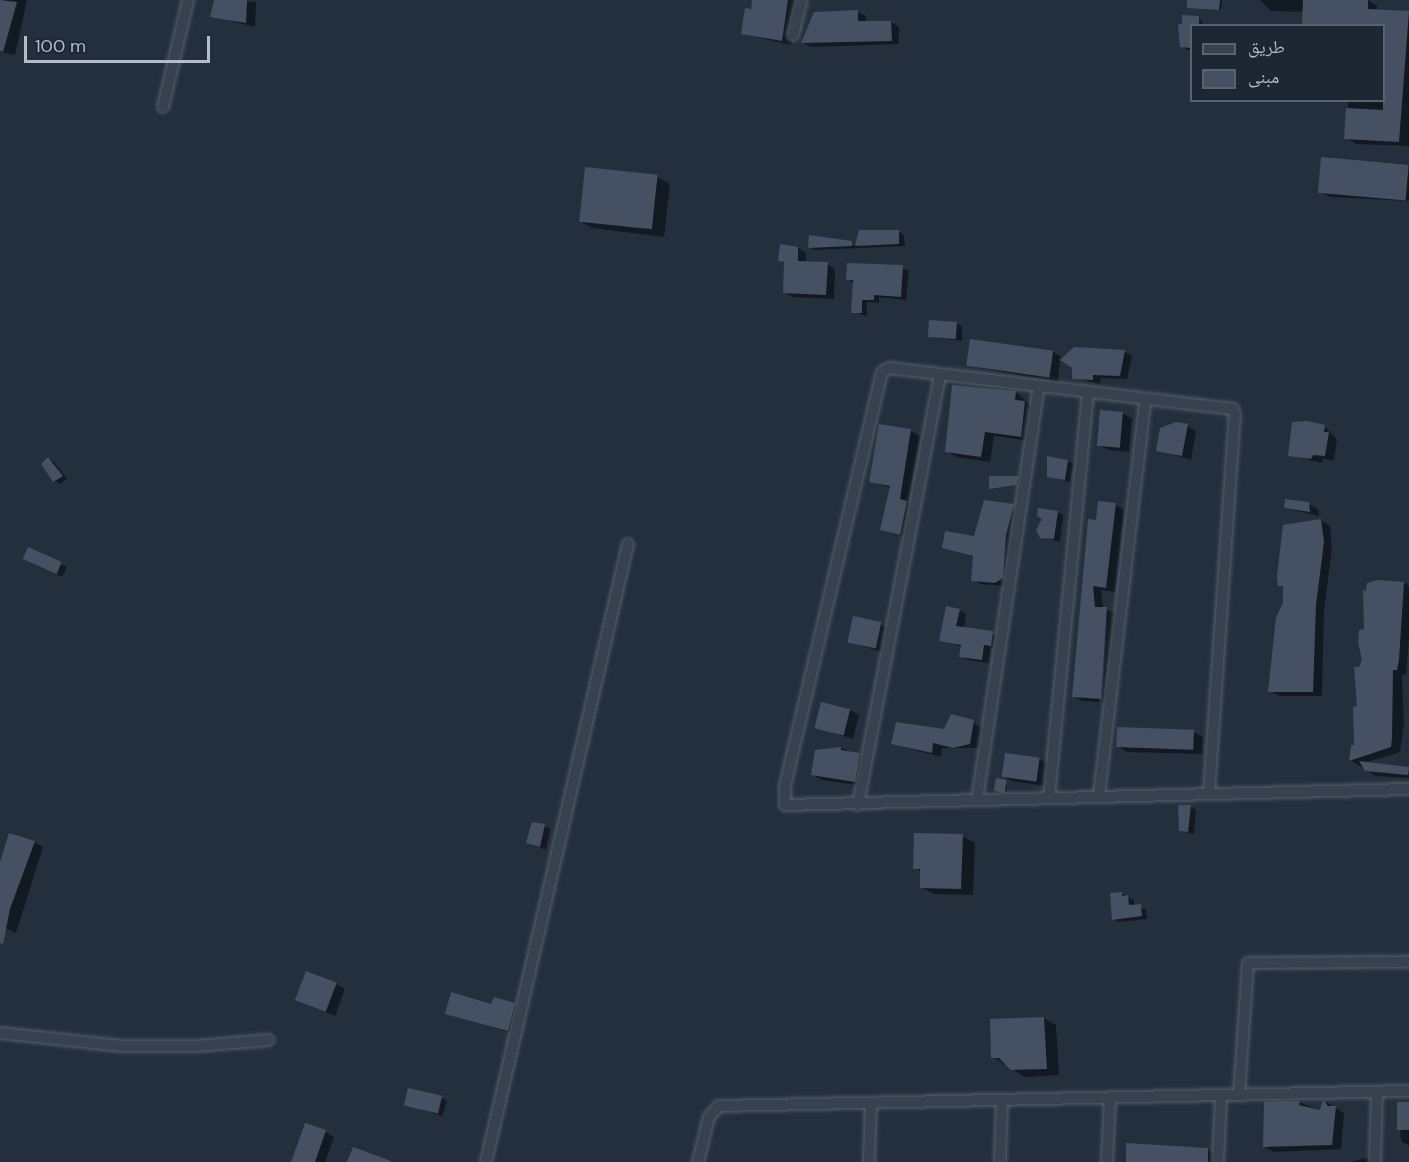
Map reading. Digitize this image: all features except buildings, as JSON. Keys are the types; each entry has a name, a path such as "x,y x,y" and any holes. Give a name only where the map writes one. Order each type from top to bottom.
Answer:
{"street":[{"path":"163,107 188,0"},
{"path":"793,35 802,0"},
{"path":"1209,793 1235,416 1233,409 1145,401 889,368 877,382 783,801 791,808 1099,795 1209,793 1409,789"},
{"path":"858,805 940,375"},
{"path":"977,800 1039,387"},
{"path":"1049,797 1088,394"},
{"path":"1099,795 1145,401"},
{"path":"486,1162 628,544"},
{"path":"1239,1095 1248,963 1409,962"},
{"path":"0,1033 122,1046 197,1046 269,1040"},
{"path":"698,1162 709,1117 719,1106 1409,1091"},
{"path":"1374,1162 1377,1092"},
{"path":"1218,1162 1221,1095"},
{"path":"1107,1162 1110,1098"},
{"path":"1000,1162 1002,1100"},
{"path":"869,1162 871,1103"}]}
